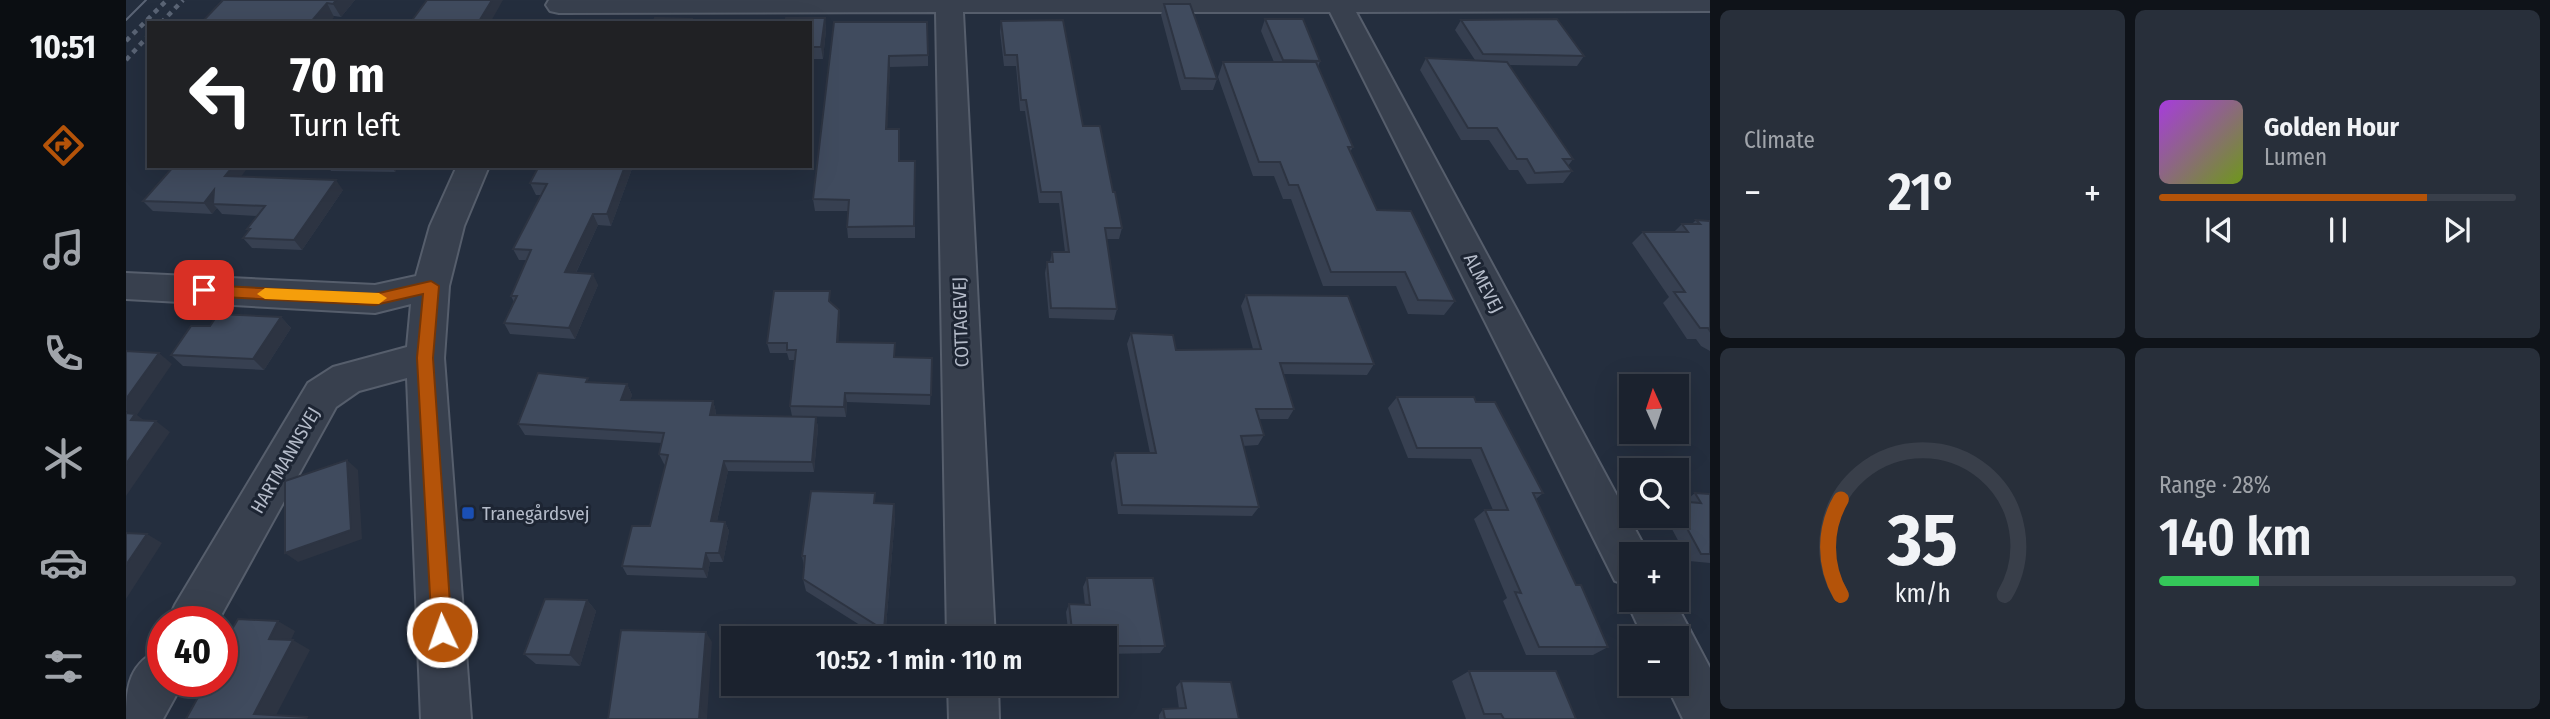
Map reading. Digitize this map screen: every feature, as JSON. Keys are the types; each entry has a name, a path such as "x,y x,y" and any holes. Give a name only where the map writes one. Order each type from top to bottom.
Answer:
{"street":[{"path":"557,9 1339,2 1710,3"},
{"name":"ALMEVEJ","path":"1339,2 1619,543"},
{"name":"COTTAGEVEJ","path":"949,5 971,626"},
{"path":"446,719 425,358 431,286 447,226 472,168"},
{"path":"126,286 375,299 431,286"},
{"name":"HARTMANNSVEJ","path":"201,606 322,395 347,378 425,358"},
{"path":"1689,678 1710,718"},
{"path":"973,696 974,719"},
{"path":"135,719 148,697"}],"building":[{"path":"223,0 336,0 333,4 327,3 312,21 203,21"},
{"path":"427,0 492,0 479,21 411,21"},
{"path":"1164,4 1190,4 1217,79 1185,78"},
{"path":"655,18 692,19 692,21 654,21"},
{"path":"786,18 825,18 821,47 812,47 812,21 785,21"},
{"path":"1265,19 1303,19 1320,61 1283,60"},
{"path":"1557,19 1584,56 1483,54 1461,20"},
{"path":"1063,20 1083,126 1100,126 1122,228 1105,228 1117,309 1051,308 1047,262 1053,262 1052,252 1069,252 1061,192 1041,192 1026,100 1021,100 1017,55 1005,55 1001,21"},
{"path":"834,22 927,22 928,55 889,56 886,129 899,129 899,161 915,161 914,226 847,227 849,200 813,199"},
{"path":"1426,58 1507,62 1573,159 1563,159 1572,171 1535,173 1527,159 1517,159 1497,128 1468,128"},
{"path":"1223,62 1316,62 1353,147 1348,147 1377,210 1411,211 1455,301 1418,300 1405,272 1331,272 1298,185 1289,185 1280,162 1259,162"},
{"path":"172,168 231,168 225,176 336,180 294,240 243,238 265,206 213,204 214,190 204,203 143,201"},
{"path":"538,168 624,168 607,214 593,214 565,272 593,274 569,328 504,323 517,296 511,296 531,250 513,249 547,184 530,183"},
{"path":"1696,220 1710,221 1710,331 1708,328 1700,328 1674,292 1685,292 1643,232 1688,232 1682,224 1700,224"},
{"path":"774,291 830,291 829,301 839,310 837,342 895,343 894,357 932,358 931,395 845,393 844,407 790,406 796,350 787,350 787,343 767,343"},
{"path":"1246,295 1348,296 1374,364 1280,363 1294,409 1256,409 1264,435 1241,436 1259,507 1122,505 1115,453 1156,453 1131,333 1173,335 1176,350 1261,349"},
{"path":"218,314 281,317 253,359 171,355 191,326 210,326"},
{"path":"126,351 159,353 126,399"},
{"path":"538,373 588,378 586,382 627,384 621,400 713,401 710,415 816,417 812,462 724,461 711,521 725,522 719,553 706,553 703,569 622,566 632,526 650,526 668,455 659,454 664,433 518,424"},
{"path":"1397,397 1474,397 1476,402 1495,402 1543,493 1533,493 1576,585 1581,585 1608,647 1539,647 1515,592 1521,593 1485,510 1508,510 1481,448 1417,448"},
{"path":"126,413 135,414 131,420 156,421 126,464"},
{"path":"347,460 351,530 285,553 285,481"},
{"path":"811,491 875,493 874,503 894,504 884,626 878,626 803,579 805,556 802,556"},
{"path":"1695,493 1710,494 1710,554 1701,554 1687,528 1689,528 1689,502 1701,503"},
{"path":"126,533 147,534 126,565"},
{"path":"1087,578 1153,578 1165,646 1117,646 1117,626 1072,626 1069,604 1090,605"},
{"path":"545,599 587,600 570,655 524,654"},
{"path":"238,619 278,621 269,639 293,640 254,714 307,717 306,719 186,719 198,697 238,697"},
{"path":"621,630 706,632 699,719 608,719"},
{"path":"1469,671 1556,671 1576,719 1504,719 1501,714 1484,714"},
{"path":"1181,681 1231,682 1239,719 1165,719 1163,709 1186,708"}],"tram line":[{"path":"126,20 146,0"}],"railway":[{"path":"126,41 167,0"},
{"path":"163,21 183,0"},
{"path":"126,60 147,37"}],"slow traffic":[{"path":"265,294 379,298"}],"place":[{"name":"Tranegårdsvej","path":"468,513"}],"route":[{"path":"204,290 375,299 431,286 425,358 442,632"}]}
